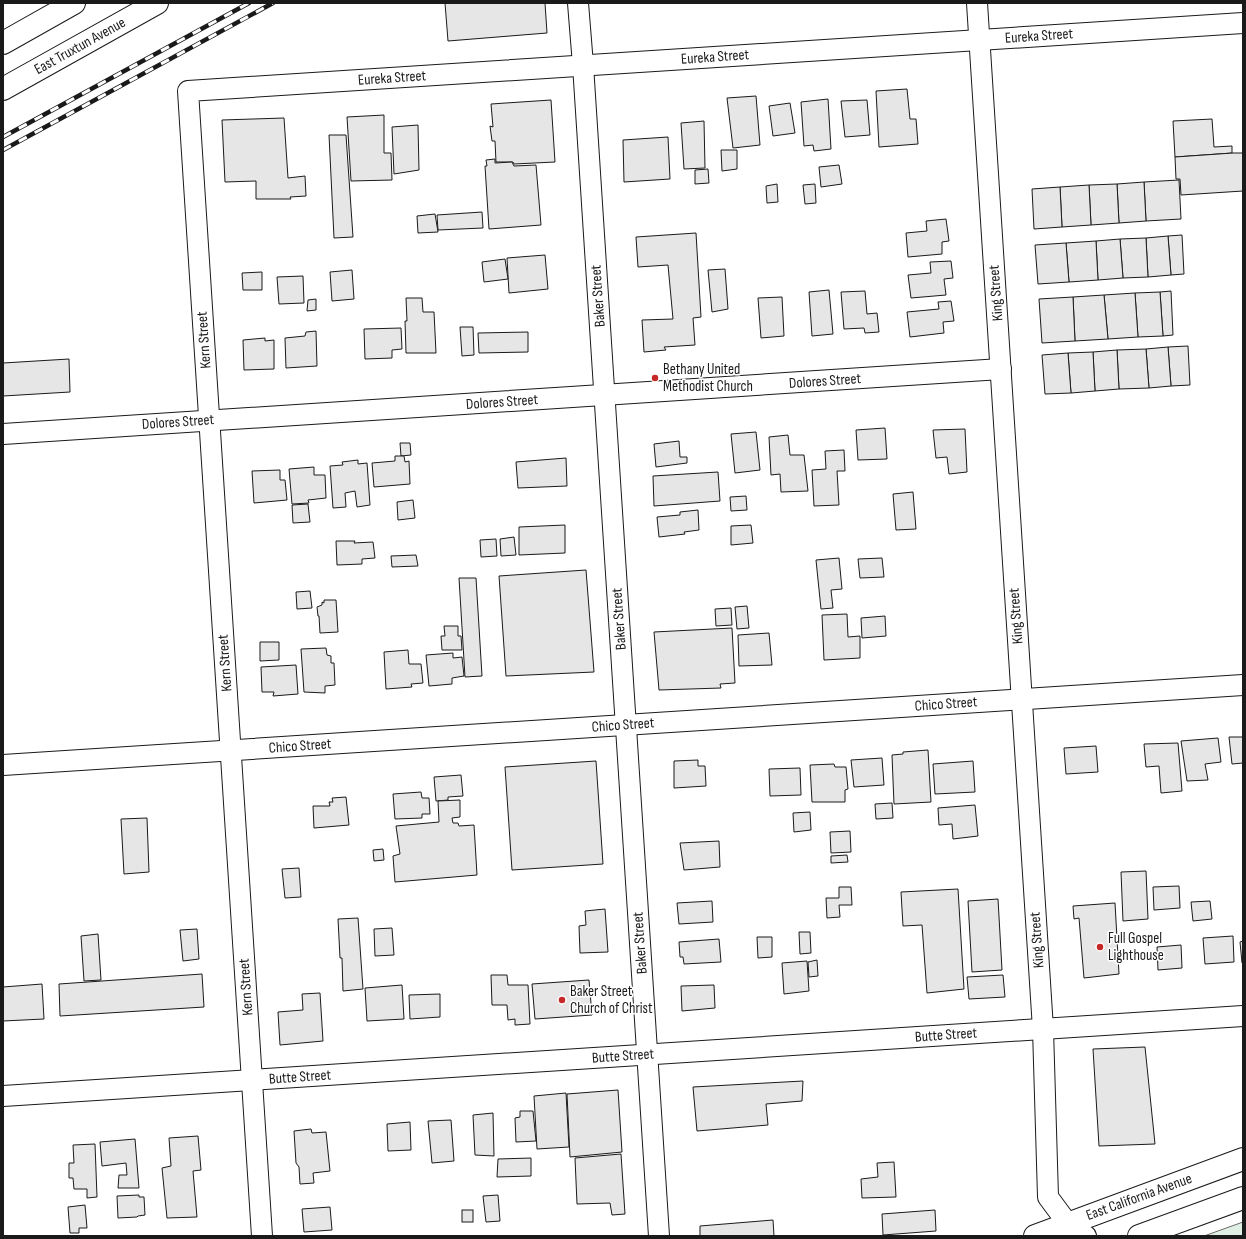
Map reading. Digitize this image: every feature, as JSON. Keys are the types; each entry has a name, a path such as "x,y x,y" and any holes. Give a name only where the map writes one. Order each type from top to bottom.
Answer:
{"main road":[{"path":"3,43 74,3"},
{"name":"East Truxtun Avenue","path":"3,89 157,3"},
{"name":"East California Avenue","path":"1035,1236 1243,1159"},
{"path":"1139,1236 1243,1198"}],"street":[{"name":"Baker Street","path":"578,3 584,65 659,1236"},
{"name":"King Street","path":"977,3 1043,1029 1048,1197 1068,1224 1086,1236"},
{"name":"Eureka Street","path":"188,91 1243,23"},
{"name":"Kern Street","path":"188,91 262,1236"},
{"name":"Dolores Street","path":"3,434 1001,370"},
{"name":"Chico Street","path":"3,765 1243,685"},
{"name":"Butte Street","path":"3,1096 1243,1016"}],"green space":[{"path":"1243,1222 1243,1236 1204,1236"}],"building":[{"path":"445,3 545,3 547,33 448,41"},
{"path":"907,89 910,119 916,119 918,144 879,147 876,91"},
{"path":"756,96 760,145 733,148 727,98"},
{"path":"828,99 831,149 814,151 813,145 804,146 801,102"},
{"path":"551,100 555,162 514,164 513,162 496,162 495,141 492,141 490,126 493,127 491,104"},
{"path":"867,100 870,135 845,137 841,101"},
{"path":"790,103 795,133 773,136 769,106"},
{"path":"384,115 384,153 391,153 392,180 351,181 347,117"},
{"path":"284,118 288,178 305,176 306,196 290,197 291,199 256,199 256,181 225,182 222,120"},
{"path":"1212,119 1214,147 1232,146 1232,153 1175,157 1173,121"},
{"path":"704,121 705,168 684,169 681,123"},
{"path":"418,125 419,170 394,174 392,127"},
{"path":"329,135 346,135 353,237 334,238"},
{"path":"668,137 670,179 624,182 623,140"},
{"path":"721,150 737,150 737,169 722,171"},
{"path":"1243,153 1243,191 1181,195 1180,179 1176,179 1175,157"},
{"path":"495,159 495,163 512,162 514,166 536,165 541,225 489,229 485,166 487,166 486,160"},
{"path":"839,165 842,184 821,187 819,167"},
{"path":"708,169 709,183 695,184 695,170"},
{"path":"1179,180 1181,219 1146,221 1144,182"},
{"path":"1144,182 1146,221 1119,223 1117,184"},
{"path":"777,184 778,202 767,203 766,186"},
{"path":"815,184 816,203 805,204 803,185"},
{"path":"1117,184 1119,223 1091,225 1089,185"},
{"path":"1089,185 1091,225 1062,227 1060,187"},
{"path":"1060,187 1062,227 1034,229 1032,189"},
{"path":"482,212 483,228 438,230 437,215"},
{"path":"435,214 438,232 418,233 417,216"},
{"path":"946,219 949,241 942,242 942,254 908,257 906,233 927,231 926,221"},
{"path":"696,233 701,317 693,318 695,345 664,347 666,350 644,352 642,320 673,319 668,265 638,267 636,237"},
{"path":"1182,235 1184,274 1171,275 1168,236"},
{"path":"1168,236 1171,275 1148,277 1146,238"},
{"path":"1146,238 1148,277 1123,278 1120,239"},
{"path":"1120,239 1123,278 1098,280 1096,241"},
{"path":"1096,241 1098,280 1069,282 1066,243"},
{"path":"1066,243 1069,282 1038,284 1035,245"},
{"path":"545,255 548,289 509,293 507,258"},
{"path":"505,259 508,279 484,282 482,262"},
{"path":"951,261 953,278 944,279 946,295 911,298 908,275 931,273 930,262"},
{"path":"725,269 728,309 712,312 708,270"},
{"path":"352,270 354,299 332,301 330,272"},
{"path":"262,272 262,290 243,290 242,273"},
{"path":"303,276 304,303 279,304 277,277"},
{"path":"829,290 833,334 812,336 809,292"},
{"path":"865,291 867,314 877,313 879,332 865,333 864,328 844,329 841,292"},
{"path":"1171,291 1173,335 1163,336 1160,292"},
{"path":"1160,292 1163,336 1138,337 1135,293"},
{"path":"1135,293 1138,337 1108,339 1104,295"},
{"path":"1104,295 1108,339 1075,341 1073,297"},
{"path":"782,297 784,336 761,338 758,298"},
{"path":"1073,297 1075,341 1042,343 1039,299"},
{"path":"406,298 422,298 423,312 434,312 436,353 406,353"},
{"path":"316,299 316,310 307,311 308,300"},
{"path":"951,301 954,321 943,322 944,333 910,337 907,312 939,309 938,302"},
{"path":"460,327 473,327 474,355 462,356"},
{"path":"401,328 402,349 392,350 392,358 365,359 364,329"},
{"path":"316,331 317,366 286,368 285,338 305,336 306,332"},
{"path":"528,332 528,352 479,353 478,333"},
{"path":"265,338 265,341 274,340 274,369 244,370 243,340"},
{"path":"1188,346 1190,385 1171,386 1168,347"},
{"path":"1168,347 1171,386 1149,388 1146,349"},
{"path":"1146,349 1149,388 1119,389 1117,350"},
{"path":"1117,350 1119,389 1095,391 1093,352"},
{"path":"1093,352 1095,391 1071,393 1068,353"},
{"path":"1068,353 1071,393 1045,394 1042,355"},
{"path":"69,359 70,392 3,396 3,363"},
{"path":"885,428 887,459 858,460 856,430"},
{"path":"965,429 967,472 949,474 947,457 936,458 933,430"},
{"path":"756,432 760,470 735,473 731,434"},
{"path":"788,435 790,455 804,455 808,491 781,492 780,474 771,475 769,437"},
{"path":"679,441 680,457 687,457 687,463 656,467 654,444"},
{"path":"400,443 410,443 411,455 401,456"},
{"path":"844,450 845,471 837,471 839,505 814,506 812,470 826,469 825,451"},
{"path":"395,456 404,456 405,462 409,461 410,484 374,487 372,463 395,461"},
{"path":"566,458 567,486 518,488 516,462"},
{"path":"358,460 358,464 367,463 370,505 357,507 355,491 345,493 346,507 333,508 330,466 343,465 342,462"},
{"path":"314,467 314,475 325,475 326,498 308,500 309,503 292,504 289,469"},
{"path":"280,470 280,480 285,480 287,500 254,503 252,471"},
{"path":"718,472 720,501 654,506 653,476"},
{"path":"913,492 916,529 896,530 893,494"},
{"path":"746,496 747,510 731,511 730,497"},
{"path":"413,500 415,518 398,520 397,502"},
{"path":"308,504 310,522 293,523 292,505"},
{"path":"698,510 699,530 684,532 685,534 659,537 657,517 680,515 680,512"},
{"path":"565,525 565,553 519,555 519,527"},
{"path":"751,525 753,543 731,545 731,526"},
{"path":"514,537 516,555 501,556 500,539"},
{"path":"496,539 497,556 481,557 480,540"},
{"path":"336,541 355,541 354,543 373,542 375,558 362,559 362,564 337,565"},
{"path":"416,555 418,566 392,567 391,556"},
{"path":"839,558 842,589 831,590 833,608 821,609 816,560"},
{"path":"882,558 884,577 860,578 858,559"},
{"path":"586,570 594,672 506,676 499,576"},
{"path":"459,578 476,578 482,676 465,677"},
{"path":"310,591 312,608 297,609 296,592"},
{"path":"324,600 336,600 338,632 320,633 317,607 322,605 322,602 324,603"},
{"path":"747,606 749,628 737,629 735,607"},
{"path":"731,608 732,625 716,626 715,609"},
{"path":"847,614 848,637 860,636 860,658 824,660 822,615"},
{"path":"885,616 886,636 862,638 861,618"},
{"path":"444,626 458,626 458,636 461,636 462,650 442,650 441,636 445,636"},
{"path":"732,628 735,683 720,684 721,688 659,690 654,632"},
{"path":"769,633 772,665 739,666 738,635"},
{"path":"260,642 279,642 279,660 260,661"},
{"path":"326,648 327,655 331,656 331,663 334,663 335,685 325,686 325,693 304,692 301,649"},
{"path":"408,650 409,664 421,664 423,683 411,684 412,687 386,689 384,652"},
{"path":"453,653 453,658 462,657 464,676 452,678 452,684 429,686 426,655"},
{"path":"296,665 298,694 273,696 274,692 262,692 261,667"},
{"path":"1229,737 1243,737 1243,763 1232,764"},
{"path":"1218,738 1221,762 1205,764 1208,780 1187,781 1181,741"},
{"path":"1178,743 1182,791 1161,793 1159,766 1146,767 1144,744"},
{"path":"1096,746 1098,772 1066,774 1064,748"},
{"path":"928,750 931,802 894,804 892,755 903,754 903,752"},
{"path":"882,758 884,785 854,787 851,760"},
{"path":"698,760 698,766 705,766 706,786 674,788 674,761"},
{"path":"596,761 603,864 512,870 505,767"},
{"path":"973,761 975,792 935,794 933,764"},
{"path":"834,764 835,767 846,767 848,789 845,790 845,802 812,802 810,765"},
{"path":"800,768 801,795 770,796 769,769"},
{"path":"461,775 463,796 448,797 448,800 436,801 434,777"},
{"path":"421,792 422,798 429,798 430,814 422,814 422,818 395,819 393,794"},
{"path":"346,797 349,825 314,828 313,806 330,806 329,802 333,802 332,798"},
{"path":"460,800 460,817 452,818 453,823 458,823 459,826 474,825 477,875 395,882 393,856 400,854 396,826 439,822 438,801"},
{"path":"892,803 893,818 876,819 875,804"},
{"path":"975,805 978,836 953,839 952,824 939,825 938,808"},
{"path":"810,812 811,830 794,832 793,813"},
{"path":"147,818 149,872 124,874 121,819"},
{"path":"850,831 851,852 831,853 830,832"},
{"path":"719,841 720,867 684,870 680,843"},
{"path":"383,849 384,860 374,861 373,850"},
{"path":"847,855 848,862 831,863 831,856"},
{"path":"299,868 301,897 285,898 282,869"},
{"path":"1146,871 1148,919 1123,921 1121,872"},
{"path":"1179,886 1180,908 1154,910 1153,887"},
{"path":"839,887 851,887 852,905 839,905 840,917 827,918 826,898 839,898"},
{"path":"958,889 964,989 927,993 922,925 903,926 901,892"},
{"path":"998,899 1002,970 972,972 968,901"},
{"path":"712,901 713,922 679,924 677,903"},
{"path":"1210,901 1212,919 1193,921 1191,902"},
{"name":"Full Gospel Lighthouse","path":"1115,903 1119,974 1084,978 1079,918 1074,919 1073,906"},
{"path":"605,909 608,952 580,953 579,926 586,925 585,911"},
{"path":"358,918 363,989 343,991 342,958 340,958 338,919"},
{"path":"392,928 394,955 375,956 374,929"},
{"path":"197,929 199,959 183,961 180,930"},
{"path":"799,932 810,932 811,953 800,954"},
{"path":"98,934 101,980 84,981 81,936"},
{"path":"1233,936 1234,962 1205,964 1203,938"},
{"path":"757,937 772,937 772,957 758,958"},
{"path":"719,939 721,962 684,964 683,957 680,957 679,942"},
{"path":"1243,941 1243,963 1242,963 1240,942"},
{"path":"1181,945 1182,968 1158,970 1157,947"},
{"path":"817,960 818,976 809,977 808,962"},
{"path":"807,961 809,991 784,994 782,963"},
{"path":"202,974 204,1007 60,1016 59,984"},
{"path":"491,975 507,975 508,985 528,985 530,1024 515,1025 515,1019 508,1020 507,1005 492,1005"},
{"path":"1003,975 1005,997 969,999 967,977"},
{"name":"Baker Street Church of Christ","path":"589,980 592,1015 535,1019 532,984"},
{"path":"42,984 44,1019 3,1021 3,987"},
{"path":"402,985 404,1019 367,1021 365,988"},
{"path":"714,985 715,1008 682,1011 681,986"},
{"path":"320,993 323,1041 280,1045 278,1012 303,1010 302,994"},
{"path":"440,994 440,1017 410,1019 409,995"},
{"path":"1145,1047 1155,1144 1099,1146 1093,1049"},
{"path":"803,1081 802,1101 766,1104 768,1125 697,1131 693,1087"},
{"path":"618,1090 622,1152 570,1157 567,1094"},
{"path":"566,1093 569,1147 537,1149 534,1096"},
{"path":"520,1111 533,1111 536,1141 516,1142 515,1118 520,1117"},
{"path":"493,1113 494,1156 475,1155 473,1115"},
{"path":"451,1120 454,1161 432,1163 428,1121"},
{"path":"410,1122 411,1150 388,1151 387,1124"},
{"path":"311,1129 312,1133 326,1132 330,1171 313,1173 314,1183 300,1184 299,1167 296,1163 294,1131"},
{"path":"198,1136 201,1170 193,1171 197,1217 167,1218 162,1168 171,1166 169,1138"},
{"path":"135,1139 139,1188 118,1188 119,1175 127,1175 126,1163 102,1166 100,1142"},
{"path":"95,1144 97,1197 87,1198 87,1189 74,1189 73,1178 69,1178 69,1163 74,1163 73,1145"},
{"path":"621,1154 625,1214 612,1215 610,1203 577,1204 575,1158"},
{"path":"531,1158 531,1176 497,1177 498,1159"},
{"path":"894,1162 896,1197 862,1198 861,1179 878,1177 877,1163"},
{"path":"139,1195 139,1197 144,1197 145,1215 118,1218 117,1196"},
{"path":"498,1195 500,1221 486,1222 483,1196"},
{"path":"85,1205 87,1228 79,1228 79,1233 70,1233 68,1207"},
{"path":"330,1207 332,1230 304,1232 302,1209"},
{"path":"462,1210 473,1210 473,1222 462,1222"},
{"path":"935,1210 936,1231 883,1235 882,1214"},
{"path":"773,1220 774,1236 700,1236 700,1226"}],"railway":[{"path":"3,137 249,3"},
{"path":"3,150 273,3"}],"place":[{"name":"Bethany United Methodist Church","path":"655,378"},
{"name":"Full Gospel Lighthouse","path":"1100,947"},
{"name":"Baker Street Church of Christ","path":"562,1000"}]}
